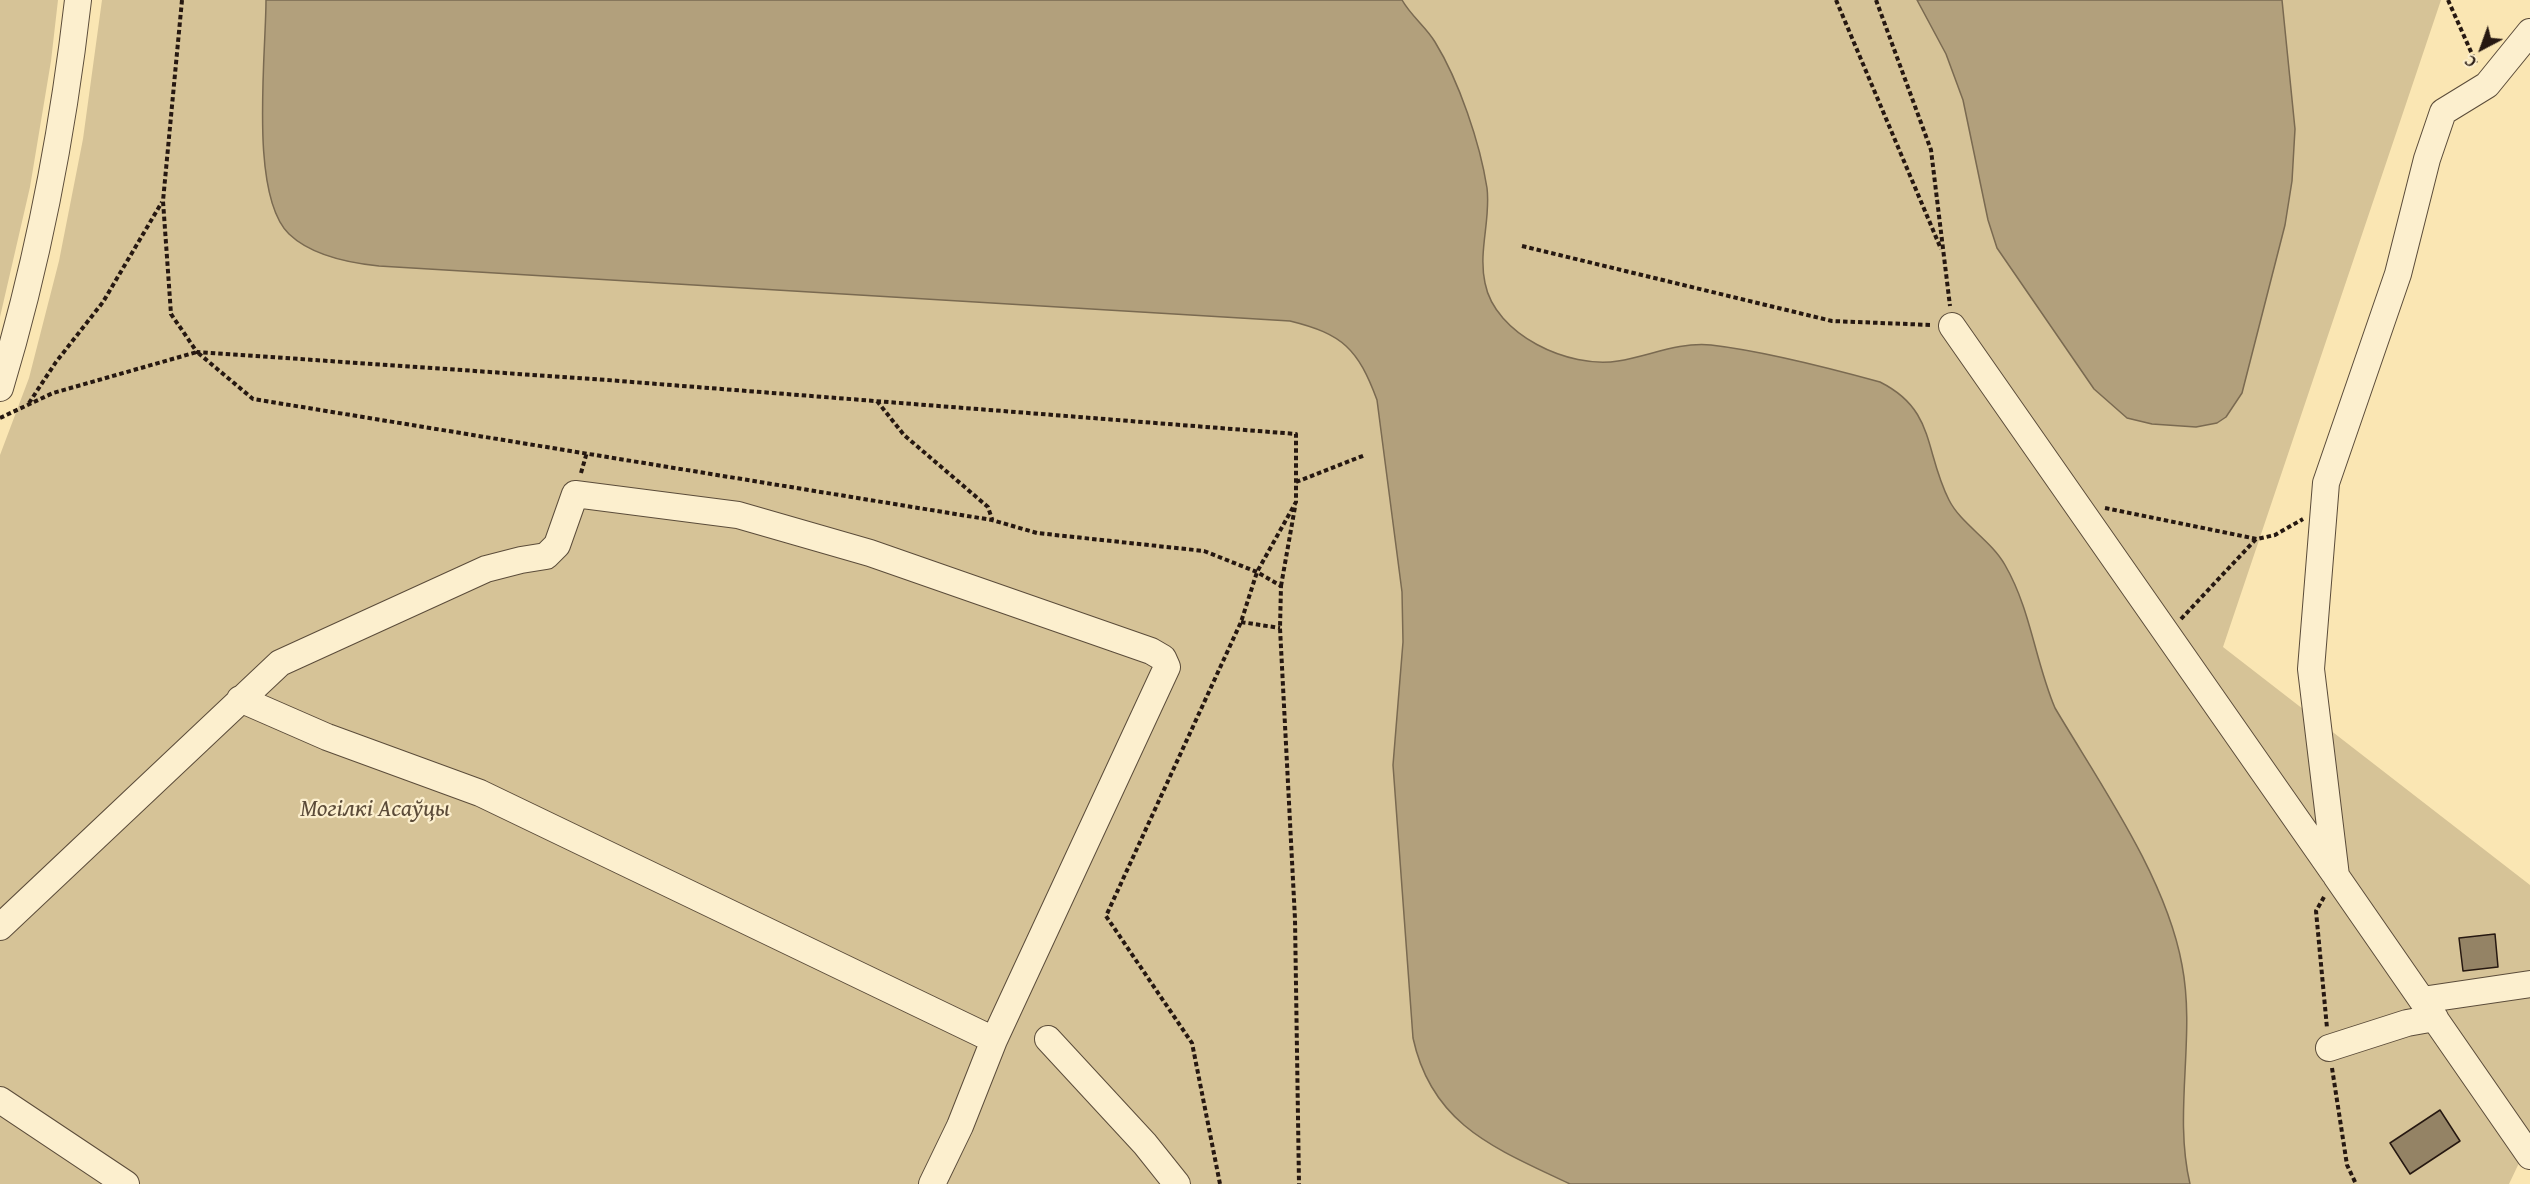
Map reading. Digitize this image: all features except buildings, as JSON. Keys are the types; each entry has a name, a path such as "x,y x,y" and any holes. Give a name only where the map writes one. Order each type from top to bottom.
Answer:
{"street":[{"path":"0,388 33,271 62,116 78,0"},
{"path":"2336,876 2311,669 2326,483 2398,274 2427,159 2443,112 2487,86 2530,32"},
{"path":"1952,326 2530,1156"},
{"path":"0,927 280,663 486,569 546,556 557,545 575,494 738,515 870,553 1151,651 1163,658 1167,667 994,1040 960,1126 932,1184"},
{"path":"240,699 327,737 480,793 994,1040"},
{"path":"2329,1048 2407,1023 2428,1009 2530,984"},
{"path":"1048,1039 1145,1144 1177,1184"},
{"path":"0,1100 126,1184"}],"path":[{"path":"182,0 163,201 171,314 197,352 253,399 992,520 1037,533 1204,551 1257,572 1281,586"},
{"path":"1836,0 1943,255"},
{"path":"1522,246 1832,321 1952,326 1931,150 1876,0"},
{"path":"2448,0 2487,86"},
{"path":"28,405 56,362 103,302 163,201"},
{"path":"0,417 53,393 197,352 1296,434 1296,502 1281,586 1280,628 1295,919 1299,1184"},
{"path":"877,401 904,435 988,507 992,520"},
{"path":"1296,482 1365,455"},
{"path":"1220,1184 1192,1043 1106,916 1241,622 1257,572 1296,502"},
{"path":"2075,502 2257,539 2275,535 2324,506"},
{"path":"2168,634 2257,539"},
{"path":"1241,622 1280,628"}],"green space":[{"path":"0,0 58,0 51,61 30,187 0,317"},
{"name":"Могілкі Асаўцы","path":"102,0 2441,0 2223,647 2530,885 2530,1140 2509,1184 0,1184 0,455 29,378 59,261 83,139"}],"shaded area":[{"path":"266,0 1402,0 1435,42 1452,75 1467,113 1487,188 1483,259 1485,283 1492,302 1503,318 1519,333 1557,354 1578,360 1599,362 1630,359 1675,347 1711,345 1731,348 1818,366 1880,382 1898,393 1911,405 1926,433 1941,482 1954,509 1999,556 2014,582 2055,708 2111,800 2147,865 2162,898 2174,932 2186,992 2184,1130 2185,1157 2190,1184 1570,1184 1493,1146 1452,1114 1435,1093 1422,1068 1413,1038 1393,765 1403,642 1402,592 1377,400 1363,368 1346,346 1323,332 1290,321 379,266 331,257 298,242 289,234 277,215 269,189 262,123"},
{"path":"1917,0 2282,0 2295,129 2292,181 2285,225 2242,393 2226,417 2217,423 2196,427 2152,424 2127,418 2094,389 1997,248 1988,220 1963,100 1946,54"}]}
